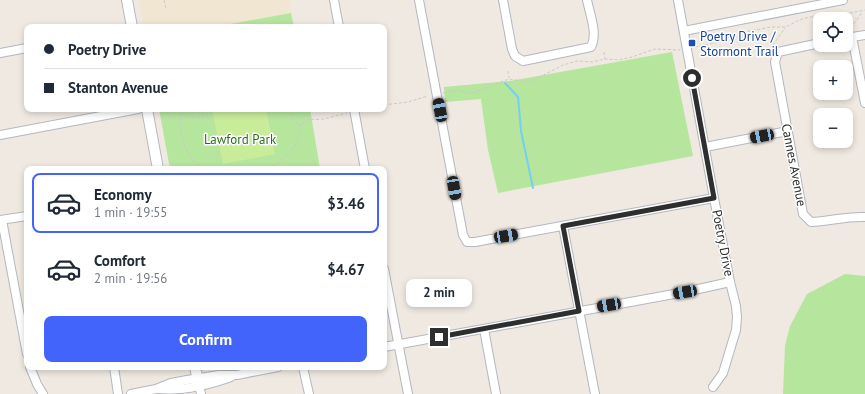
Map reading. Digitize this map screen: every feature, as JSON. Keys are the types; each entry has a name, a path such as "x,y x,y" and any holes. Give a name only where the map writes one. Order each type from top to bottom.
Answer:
{"street":[{"path":"127,0 131,24"},
{"path":"334,0 338,24"},
{"path":"419,0 461,227 467,242 475,242 714,198"},
{"path":"503,0 512,49 515,56 523,61 590,47 594,41 594,34 587,0"},
{"name":"Poetry Drive","path":"678,0 704,147 737,317 736,330 723,373 713,387"},
{"path":"684,31 843,0"},
{"path":"853,37 865,35"},
{"path":"776,49 813,44"},
{"path":"0,53 24,49"},
{"name":"Cannes Avenue","path":"776,49 776,62 803,214 812,222 852,216 865,217"},
{"path":"852,52 865,103"},
{"path":"0,135 122,112"},
{"path":"148,112 157,166"},
{"path":"355,112 364,166"},
{"path":"704,147 788,131"},
{"path":"24,216 1,220 24,339"},
{"path":"563,226 595,394"},
{"path":"387,347 685,292 730,282"},
{"path":"387,285 408,394"},
{"path":"484,329 496,394"},
{"path":"31,370 43,394"},
{"path":"114,370 118,394"},
{"path":"196,370 199,386"},
{"path":"131,394 156,389 171,383 199,386 219,375 260,370"},
{"path":"304,370 309,394"}],"path":[{"path":"164,0 166,9"},
{"path":"697,47 715,43 739,33 771,27 786,27 799,20 810,17 840,15 865,10"},
{"path":"853,25 859,19 862,11"},
{"path":"776,49 786,27"},
{"path":"445,93 458,90 475,92 509,79 527,82 563,65 578,61 592,62 605,59 618,60 661,48 677,51"},
{"path":"604,52 605,59"},
{"path":"508,71 509,79"},
{"path":"387,105 408,102 429,96"},
{"path":"200,166 191,158 187,150 180,127 180,118 182,113 194,118 203,116 202,112"},
{"path":"291,112 293,120 300,125"},
{"path":"300,125 307,120 324,119 346,113"},
{"path":"273,166 280,162 290,152 298,138 300,125"}],"shaded area":[{"path":"139,0 289,0 291,13 230,24 143,24"}],"green space":[{"path":"291,13 293,24 230,24"},
{"path":"672,52 693,156 498,193 488,150 481,99 445,102 444,87 510,81"},
{"name":"Lawford Park","path":"160,112 310,112 320,166 169,166"},
{"path":"213,112 267,112 275,154 223,164"},
{"path":"845,274 865,276 865,394 783,394 785,346 790,326 807,294"}],"waterway":[{"path":"505,83 518,97 521,131 533,188"}],"place":[{"name":"Poetry Drive / Stormont Trail","path":"692,43"}],"route":[{"path":"439,337 579,311 563,226 714,198 692,78"}]}
